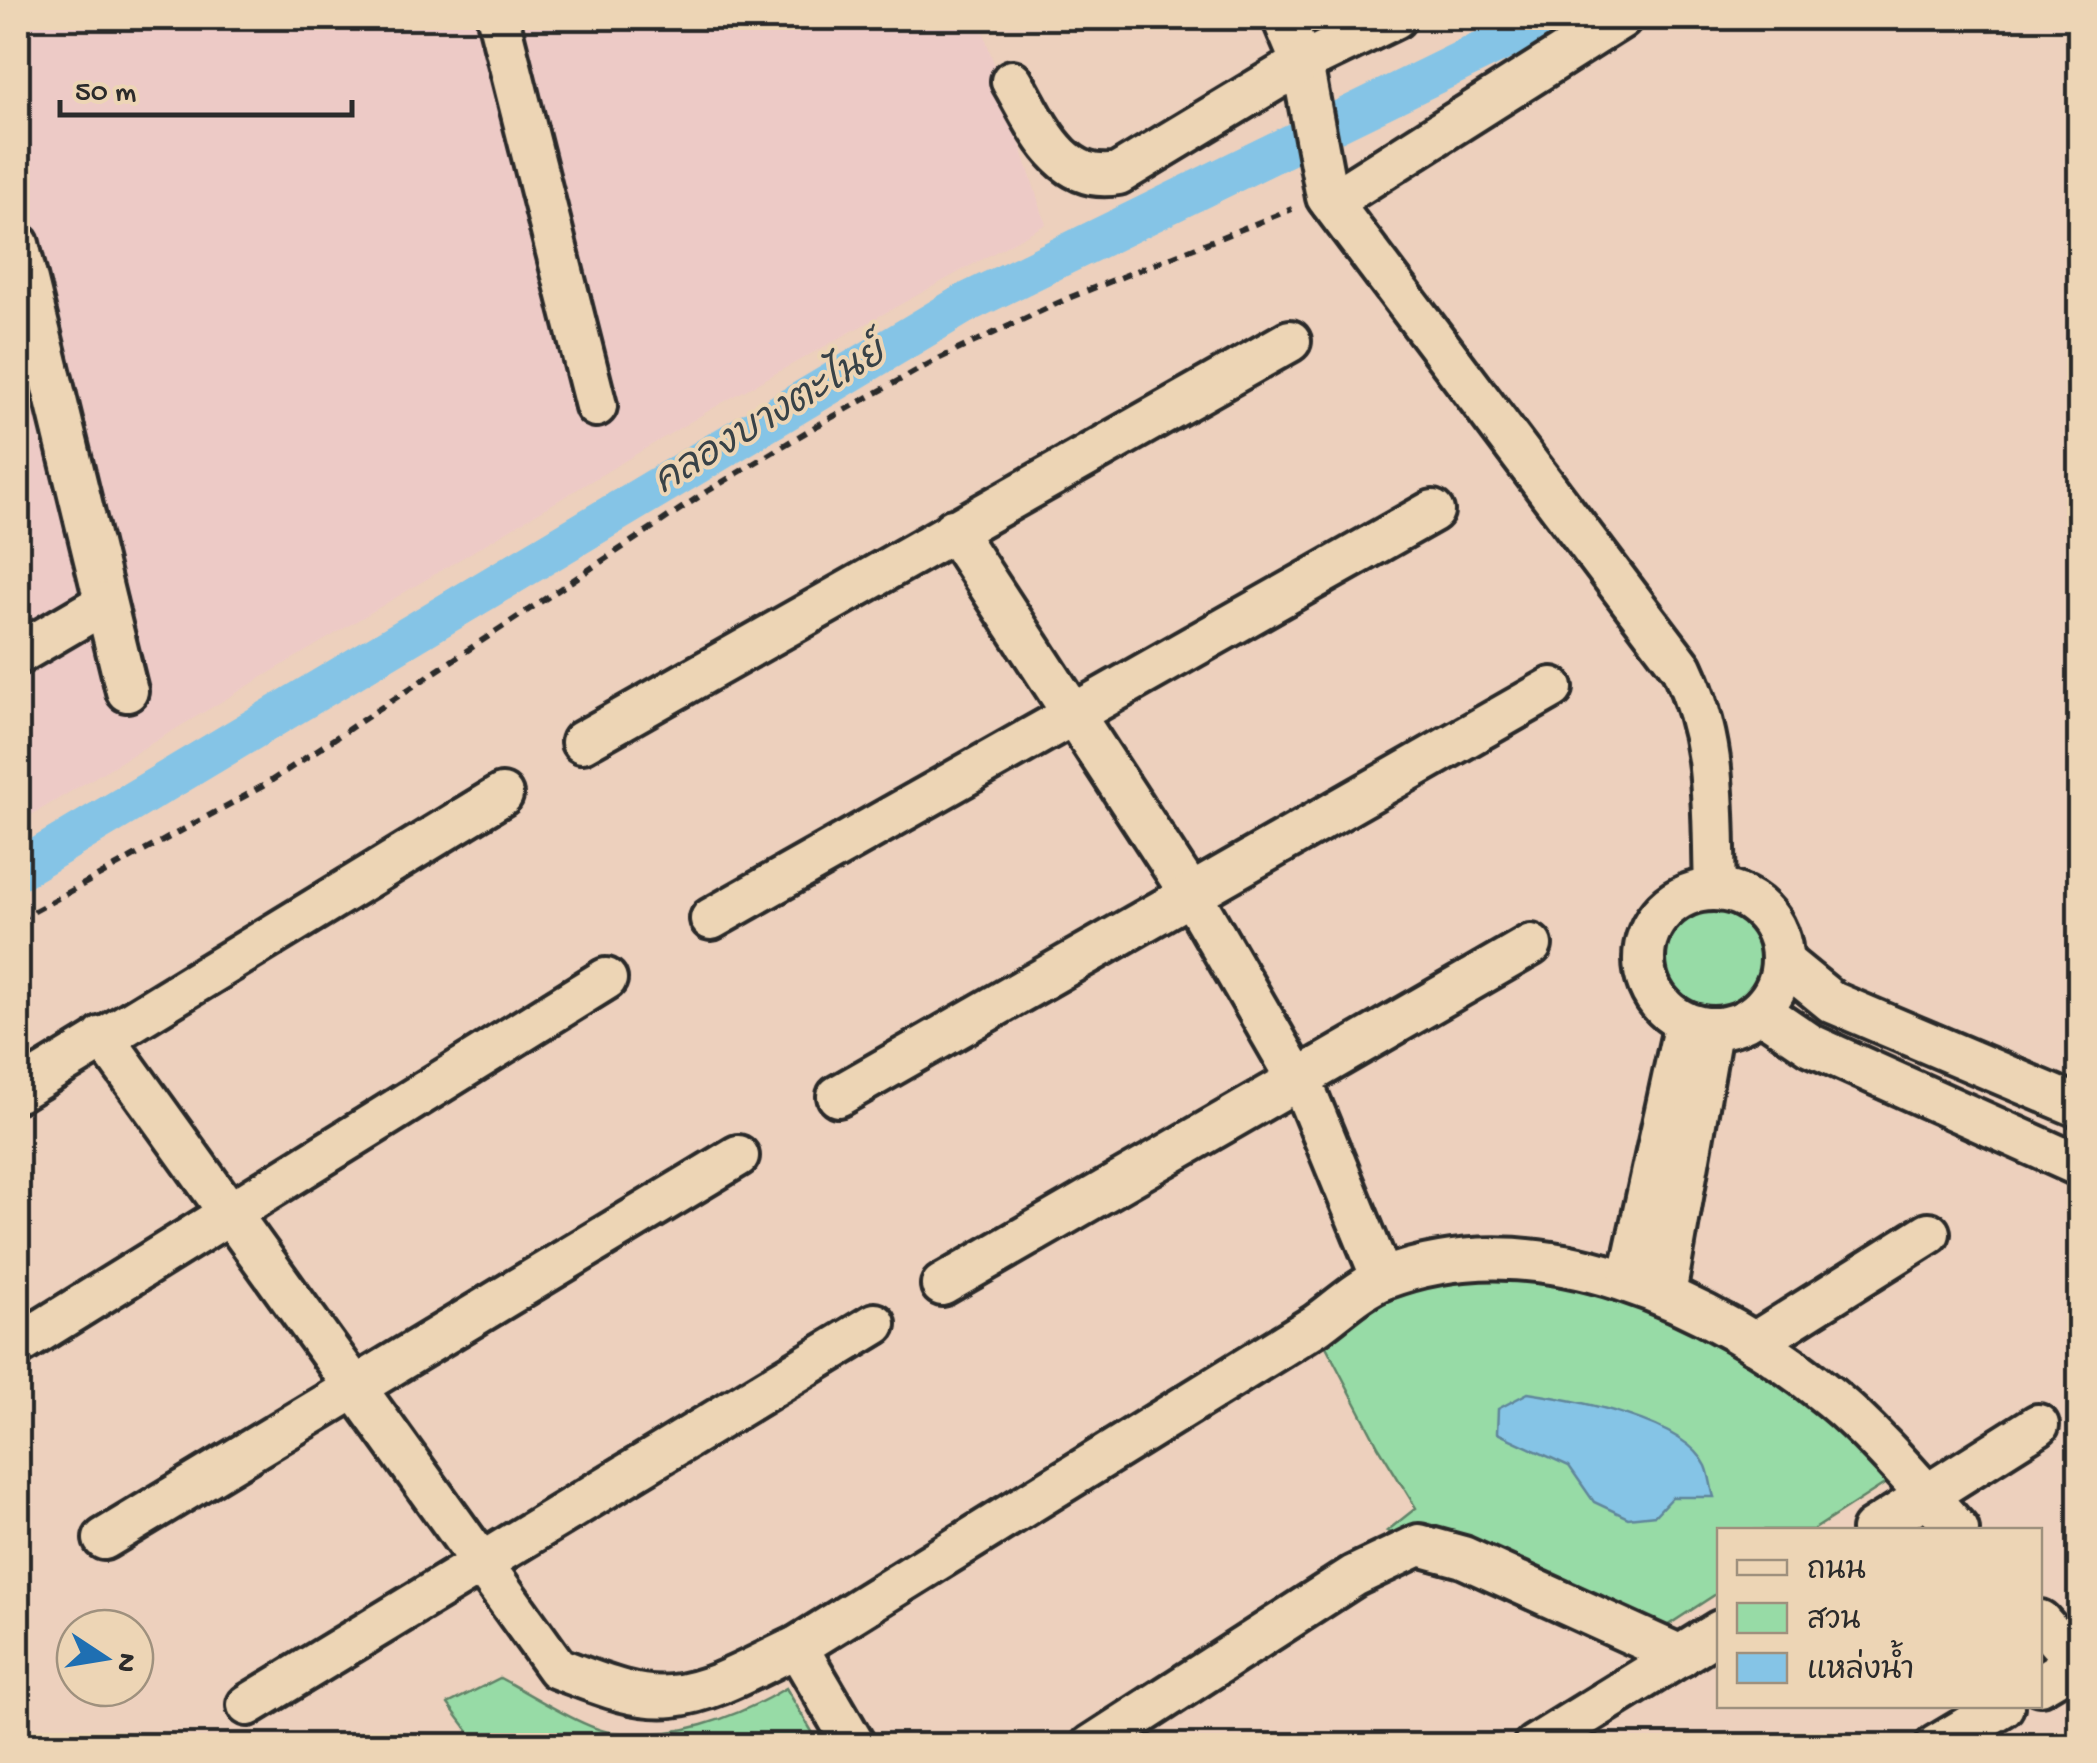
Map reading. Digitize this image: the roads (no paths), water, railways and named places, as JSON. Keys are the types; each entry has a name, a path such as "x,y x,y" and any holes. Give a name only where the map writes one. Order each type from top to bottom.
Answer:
{"street":[{"path":"498,18 596,406"},
{"path":"1283,18 1304,75 1326,191 1682,668 1703,713 1711,766 1714,889"},
{"path":"1012,81 1056,154 1075,170 1098,178 1118,174 1304,75 1395,18"},
{"path":"1326,191 1621,18"},
{"path":"18,244 127,692"},
{"path":"582,742 1290,341"},
{"path":"711,918 1433,511"},
{"path":"953,530 1192,896 1298,1081 1382,1278"},
{"path":"18,654 105,603"},
{"path":"838,1096 1552,688"},
{"path":"18,1090 502,795"},
{"path":"1714,889 1743,896 1764,911 1778,935 1783,962 1776,988 1761,1011 1739,1024 1698,1026 1662,1009 1642,958 1648,932 1664,908 1687,894 1714,889"},
{"path":"942,1284 1531,945"},
{"path":"1783,962 1832,1002 2080,1107"},
{"path":"18,1345 606,980"},
{"path":"1761,1011 1810,1046 2080,1166"},
{"path":"1647,1288 1698,1026"},
{"path":"1896,1083 1914,1036"},
{"path":"103,1038 558,1668 612,1688 670,1696 706,1688 798,1647 1316,1325 1382,1278 1436,1264 1525,1261 1647,1288 1754,1342 1833,1399 1956,1528"},
{"path":"104,1540 738,1156"},
{"path":"1754,1342 1929,1233"},
{"path":"248,1705 875,1324"},
{"path":"1875,1528 2038,1426"},
{"path":"1091,1746 1354,1576 1419,1545 1463,1556 1682,1656"},
{"path":"2042,1623 2078,1664 2042,1683"},
{"path":"1534,1746 1717,1633"},
{"path":"798,1647 855,1746"},
{"path":"1936,1746 2000,1708"}],"water":[{"path":"1528,1393 1626,1415 1676,1436 1706,1466 1714,1497 1672,1497 1655,1515 1628,1518 1594,1502 1569,1466 1497,1433 1498,1409"}],"waterway":[{"name":"คลองบางตะไนย์","path":"18,870 964,304 1550,18"}]}
